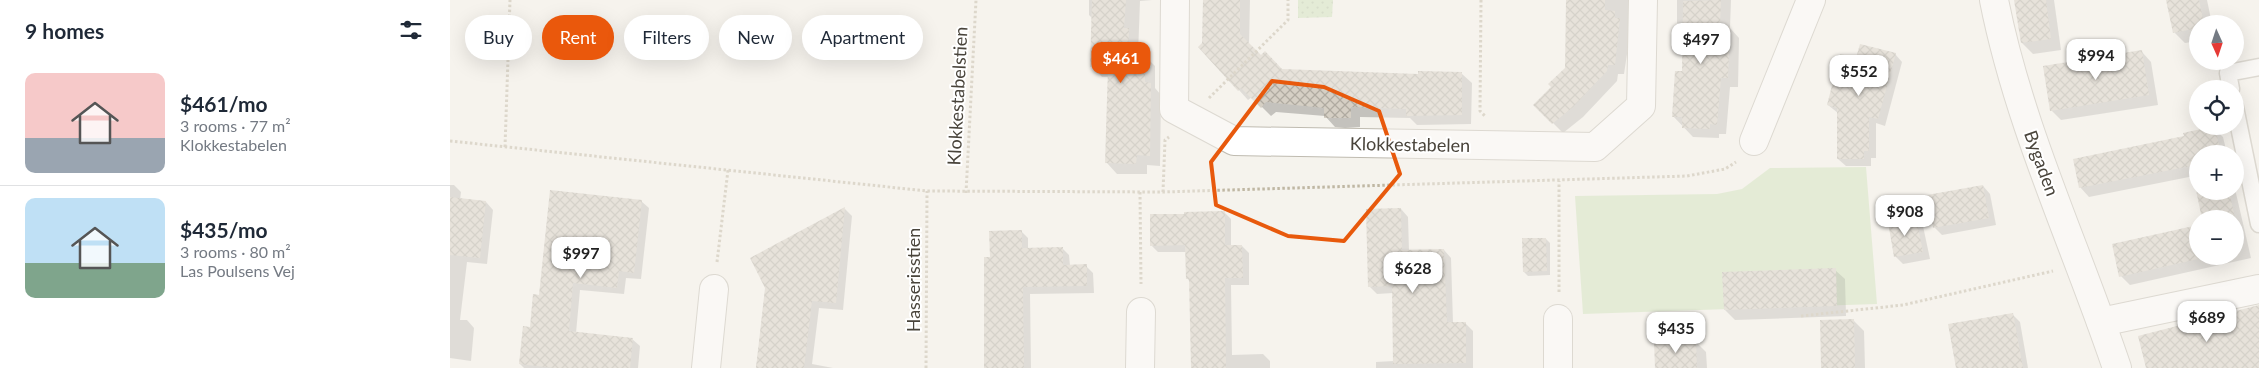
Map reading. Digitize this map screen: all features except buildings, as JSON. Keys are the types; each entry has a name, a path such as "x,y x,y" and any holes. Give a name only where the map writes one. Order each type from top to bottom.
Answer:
{"street":[{"name":"Klokkestabelen","path":"1175,0 1174,109 1234,141 1595,147 1641,106 1643,0"},
{"path":"1754,141 1811,0"},
{"name":"Bygaden","path":"1994,0 2002,42 2033,140 2117,368"},
{"path":"2101,322 2259,289"},
{"path":"706,368 714,290"},
{"path":"1140,368 1141,312"},
{"path":"1558,319 1558,368"}],"lane":[{"path":"2229,80 2228,73 2259,67"},
{"path":"2241,135 2259,224"}],"path":[{"path":"506,147 510,0"},
{"name":"Klokkestabelstien","path":"966,193 976,0"},
{"path":"1163,192 1165,140 1288,20 1288,0"},
{"path":"1481,0 1480,111 1490,122 1490,145"},
{"path":"450,141 927,191 966,193 1163,192 1687,176 1725,169 1743,158 1754,141"},
{"path":"714,290 728,170"},
{"path":"1558,319 1559,180"},
{"name":"Hasserisstien","path":"926,368 927,191"},
{"path":"1140,192 1141,312"},
{"path":"1801,316 1903,305 2080,265"}],"highlighted area":[{"path":"1272,81 1324,87 1379,111 1400,174 1344,241 1288,236 1216,205 1211,162"}],"green space":[{"path":"1298,0 1333,0 1332,17 1298,18"},
{"path":"1866,167 1877,304 1583,314 1575,196 1717,194 1742,189 1770,168"}]}
